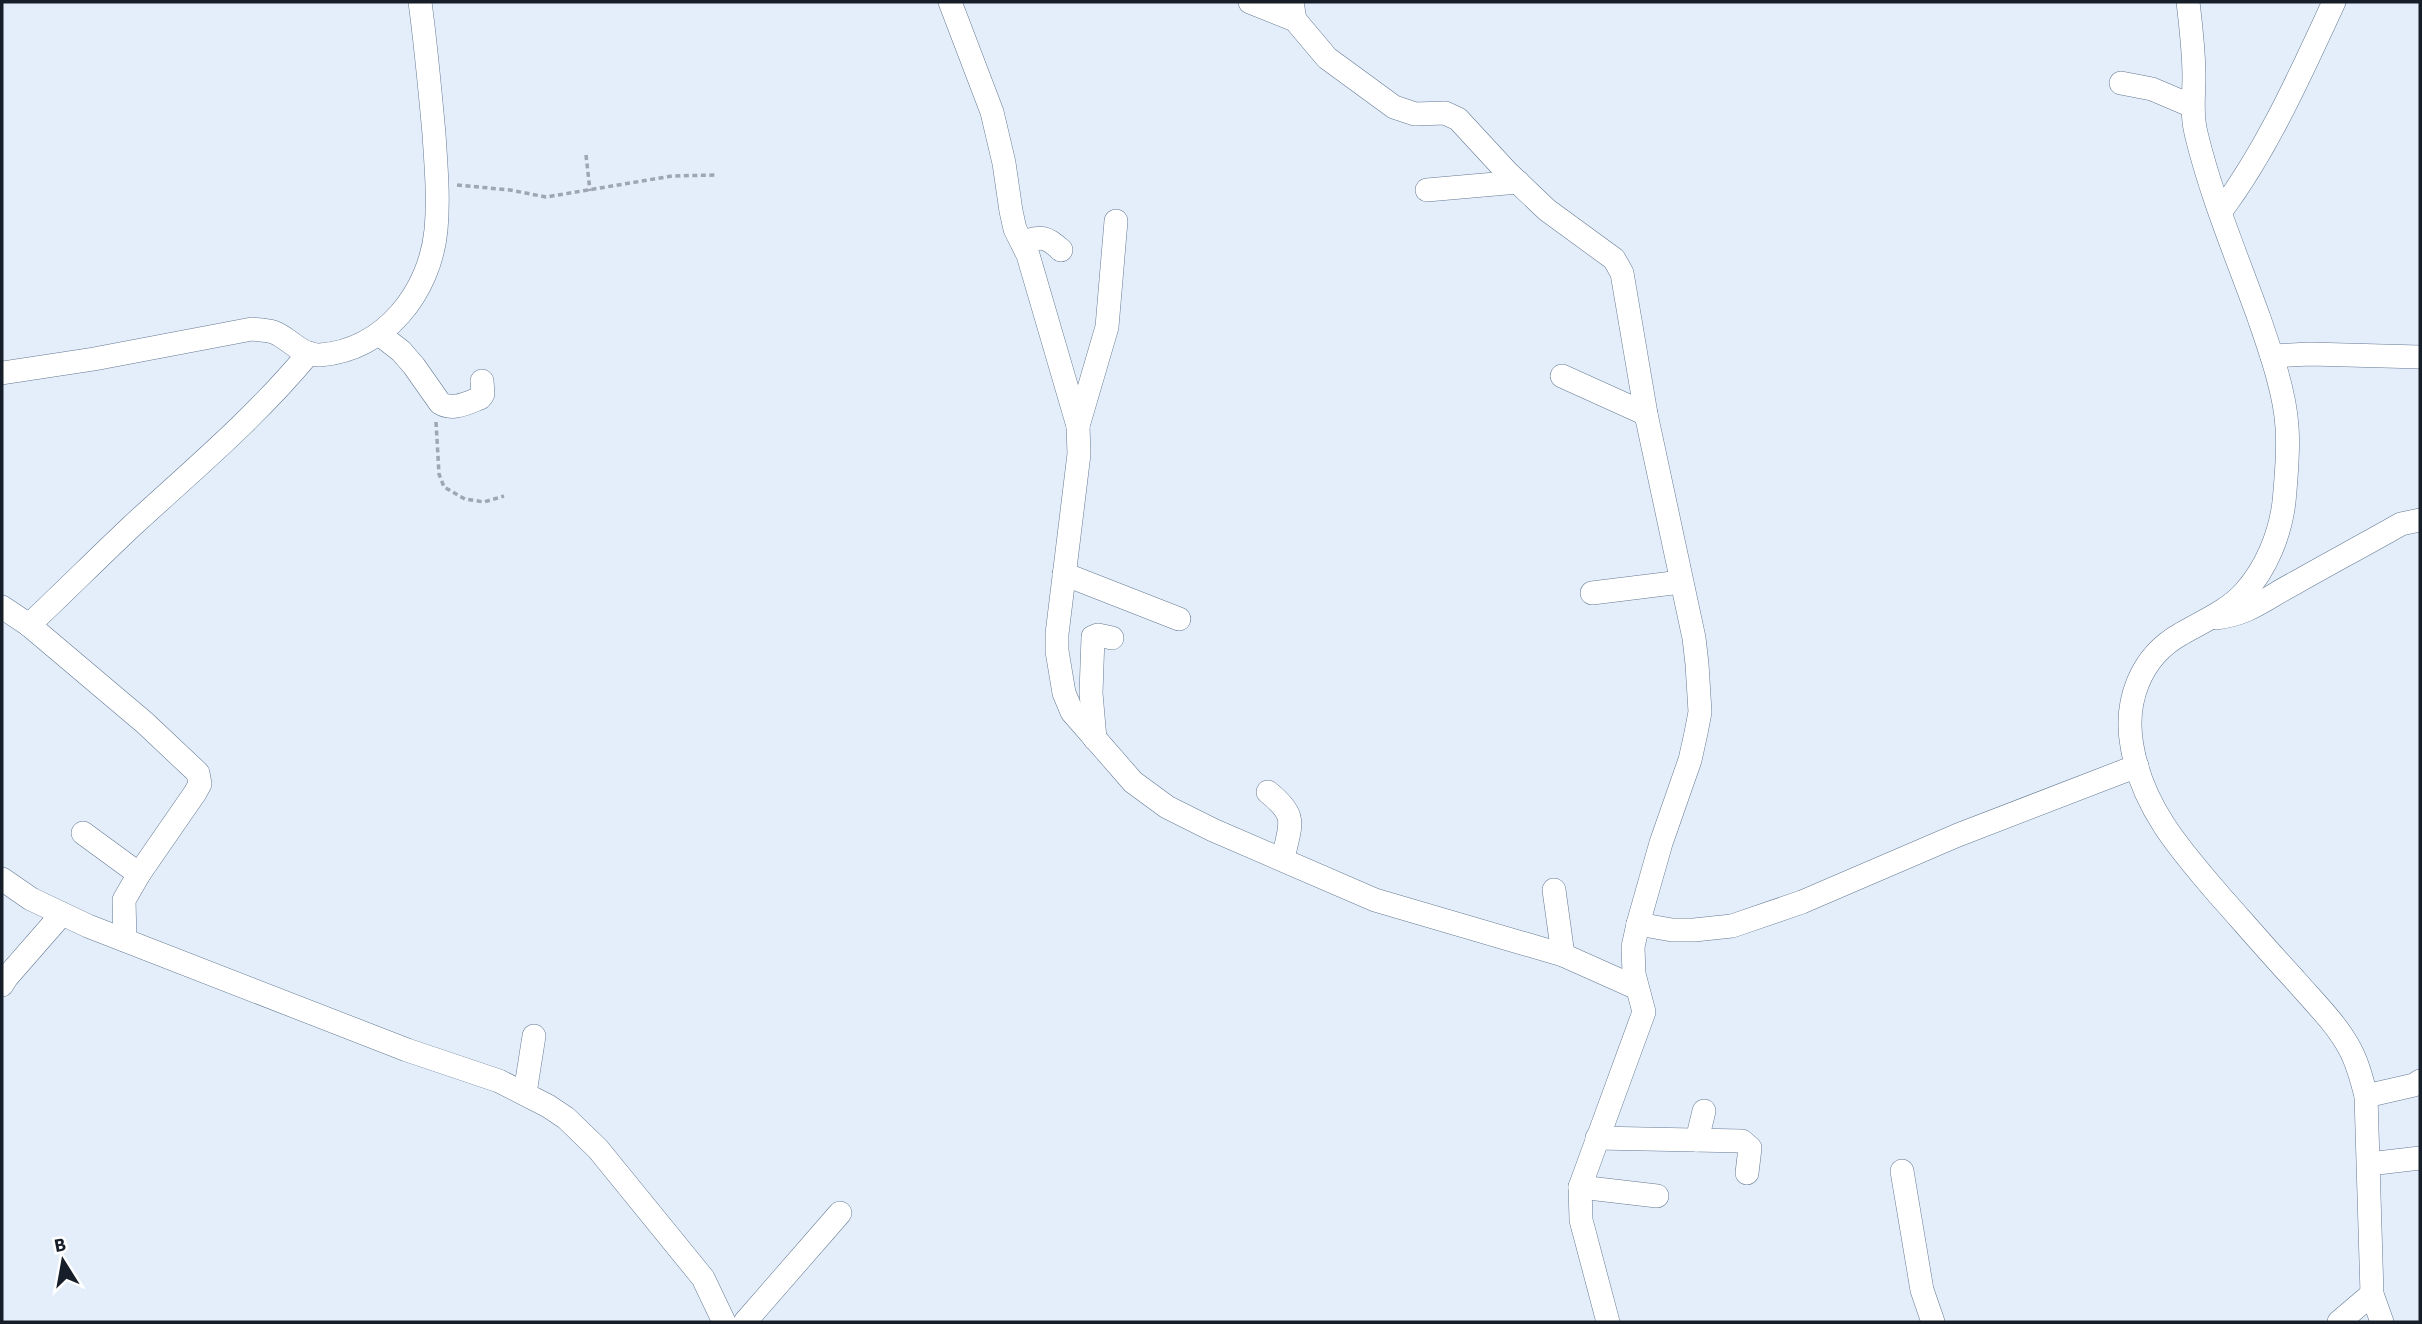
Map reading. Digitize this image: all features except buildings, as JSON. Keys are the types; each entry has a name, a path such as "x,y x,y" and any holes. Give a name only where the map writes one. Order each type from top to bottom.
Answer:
{"street":[{"path":"2,373 252,330 273,332 309,353 323,354 355,347 379,334 395,321 412,301 425,274 436,232 438,184 420,2"},
{"path":"950,2 992,112 1004,163 1011,211 1032,267 1078,426 1079,454 1057,643 1064,693 1072,712 1133,782 1167,807 1213,830 1375,900 1563,955 1637,988"},
{"path":"1250,2 1294,11 1327,58 1394,107 1415,114 1452,115 1547,210 1614,259 1619,266 1646,414 1698,664 1700,712 1690,760 1637,924 1633,961 1644,1012 1580,1187 1581,1220 1608,1322"},
{"path":"2188,2 2194,80 2192,106 2196,132 2272,356 2287,427 2284,504 2276,540 2265,563 2243,593 2213,618 2178,635 2155,654 2137,682 2130,707 2132,747 2141,783 2160,821 2184,855 2323,1011 2349,1046 2358,1066 2366,1096 2372,1294 2382,1322"},
{"path":"2221,211 2241,185 2299,78 2334,2"},
{"path":"2121,83 2152,89 2192,106"},
{"path":"1427,190 1518,182"},
{"path":"1078,426 1107,327 1116,220"},
{"path":"1022,242 1041,237 1061,250"},
{"path":"379,334 401,351 434,396 447,407 480,398 483,394 481,381"},
{"path":"29,625 224,444 309,353"},
{"path":"2272,356 2310,354 2420,357"},
{"path":"1562,376 1646,414"},
{"path":"2213,618 2253,609 2288,586 2401,524 2420,520"},
{"path":"1064,573 1179,619"},
{"path":"1592,593 1681,582"},
{"path":"2,607 29,625 145,723 198,773 200,784 195,793 139,874 124,901 125,940"},
{"path":"1095,739 1091,693 1094,637 1098,635 1112,638"},
{"path":"1637,924 1694,930 1732,926 1802,901 1958,835 2137,766"},
{"path":"1268,792 1288,810 1290,822 1283,859"},
{"path":"83,833 139,874"},
{"path":"4,884 62,914 262,995 407,1050 499,1081 525,1093 566,1118 598,1149 703,1278 724,1322"},
{"path":"1553,890 1563,955"},
{"path":"2,985 62,914"},
{"path":"525,1093 534,1036"},
{"path":"2366,1096 2414,1085 2420,1081"},
{"path":"1697,1140 1704,1111"},
{"path":"1597,1138 1735,1140 1746,1143 1750,1148 1747,1173"},
{"path":"2369,1164 2420,1158"},
{"path":"1902,1171 1922,1290 1933,1322"},
{"path":"1580,1187 1657,1196"},
{"path":"745,1322 840,1213"},
{"path":"2339,1322 2372,1294"}],"path":[{"path":"586,155 590,191"},
{"path":"438,184 546,197 672,176 716,175"},
{"path":"434,396 439,474 444,487 465,499 484,502 504,496"}]}
